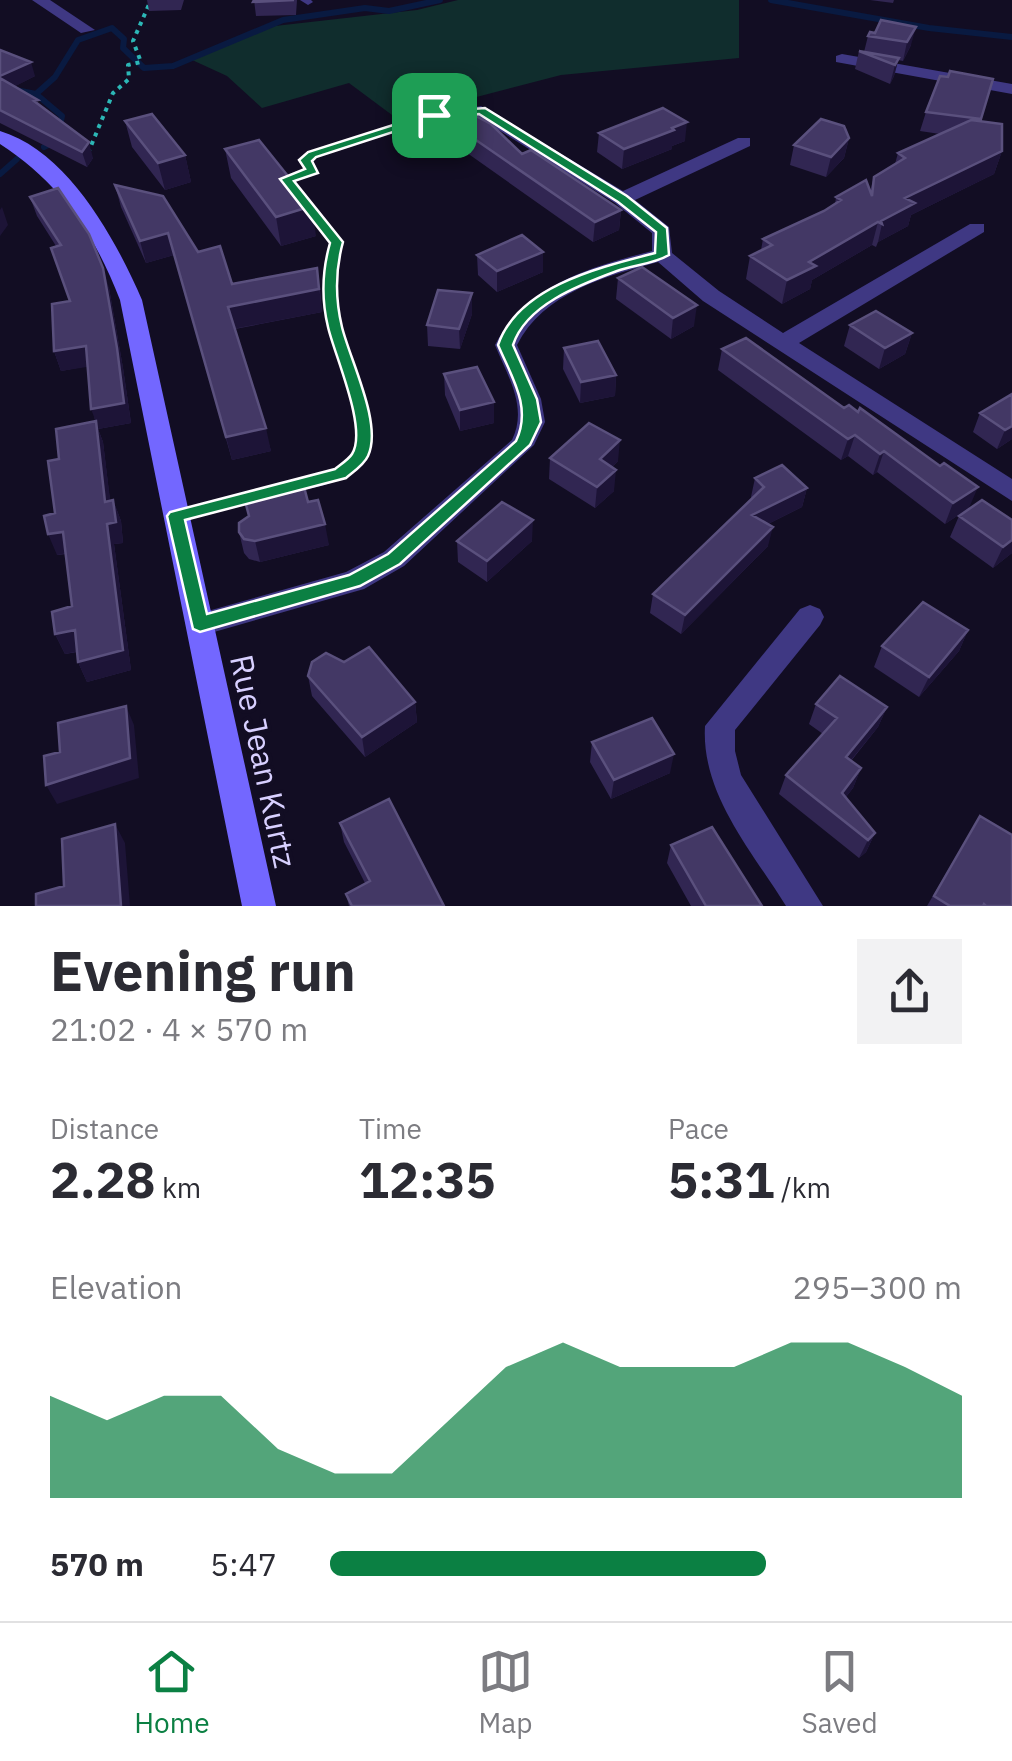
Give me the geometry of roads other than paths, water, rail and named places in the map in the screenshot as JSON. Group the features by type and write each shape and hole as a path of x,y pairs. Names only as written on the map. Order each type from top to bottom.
{"main road":[{"name":"Rue Jean Kurtz","path":"4,145 52,173 83,203 110,244 131,300 259,906"}],"street":[{"path":"40,0 87,30"},
{"path":"842,59 916,69 1012,90"},
{"path":"481,111 622,199 662,231 662,255"},
{"path":"622,199 744,142"},
{"path":"782,343 976,228"},
{"path":"662,255 711,296 1012,492"},
{"path":"200,624 354,581 394,559 522,445 533,422 529,399 506,345 512,326 528,309 550,297 612,268 662,255"},
{"path":"807,905 726,780 718,751 720,726 810,617"}],"lane":[{"path":"176,516 340,474 360,456 364,438 358,403 334,326 328,271 336,242 286,179"}],"waterway":[{"path":"36,94 55,77 78,40 112,28 124,39 123,48 144,68 173,66 283,20 365,8 389,11 440,0"},
{"path":"771,0 929,28 1012,37"},
{"path":"0,87 36,94"},
{"path":"36,94 62,116 57,140 44,147"},
{"path":"0,174 17,159"}]}
